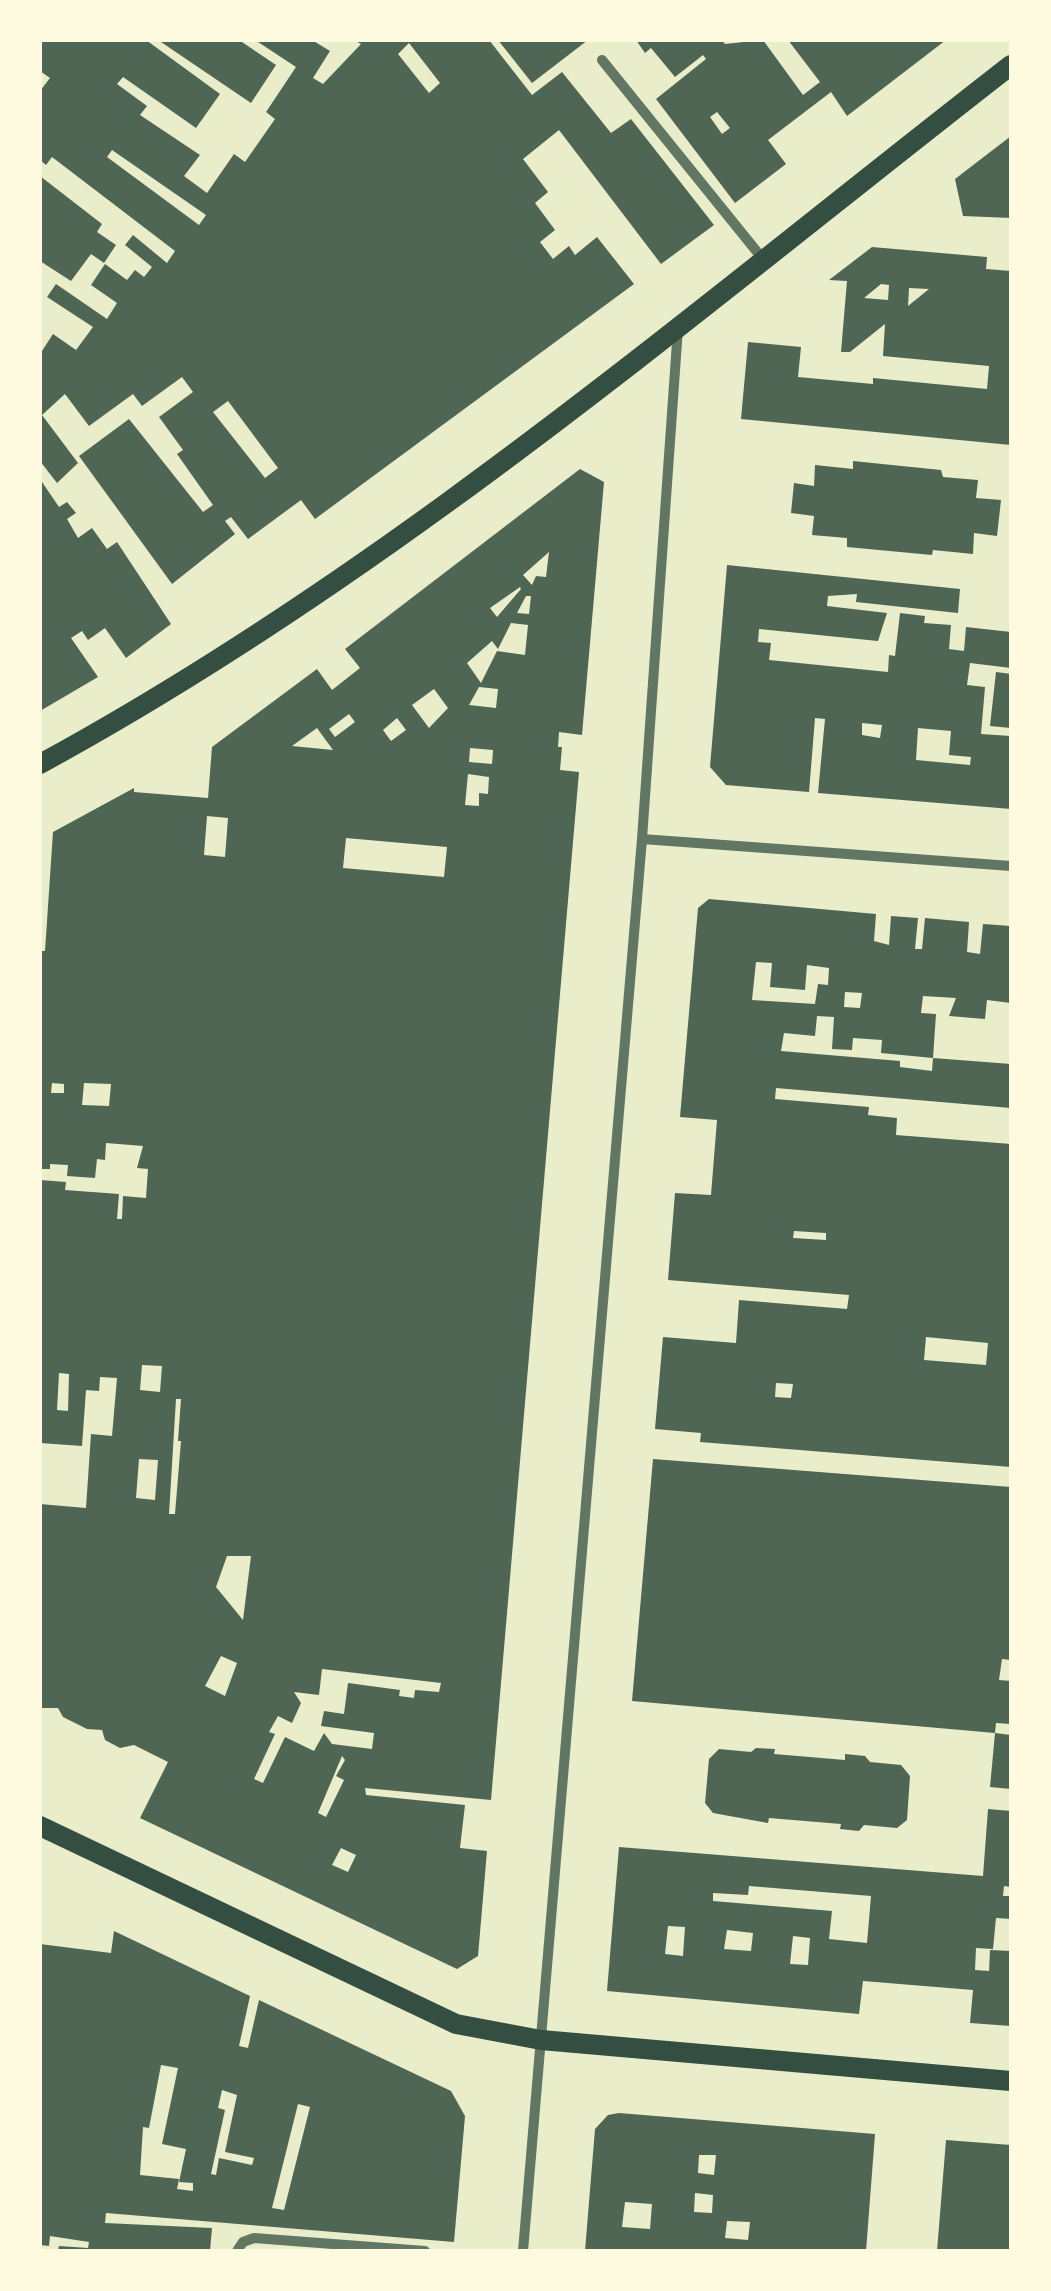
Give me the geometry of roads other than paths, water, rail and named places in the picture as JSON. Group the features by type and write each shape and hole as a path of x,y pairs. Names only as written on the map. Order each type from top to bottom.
{"main road":[{"path":"40,764 160,695 408,531 1011,66"},
{"path":"40,1826 436,2017 541,2040 1011,2081"}],"street":[{"path":"602,60 762,258"},
{"path":"523,2251 642,839 678,326"},
{"path":"642,839 1011,866"},
{"path":"237,2251 242,2242 254,2238 425,2251"}]}
